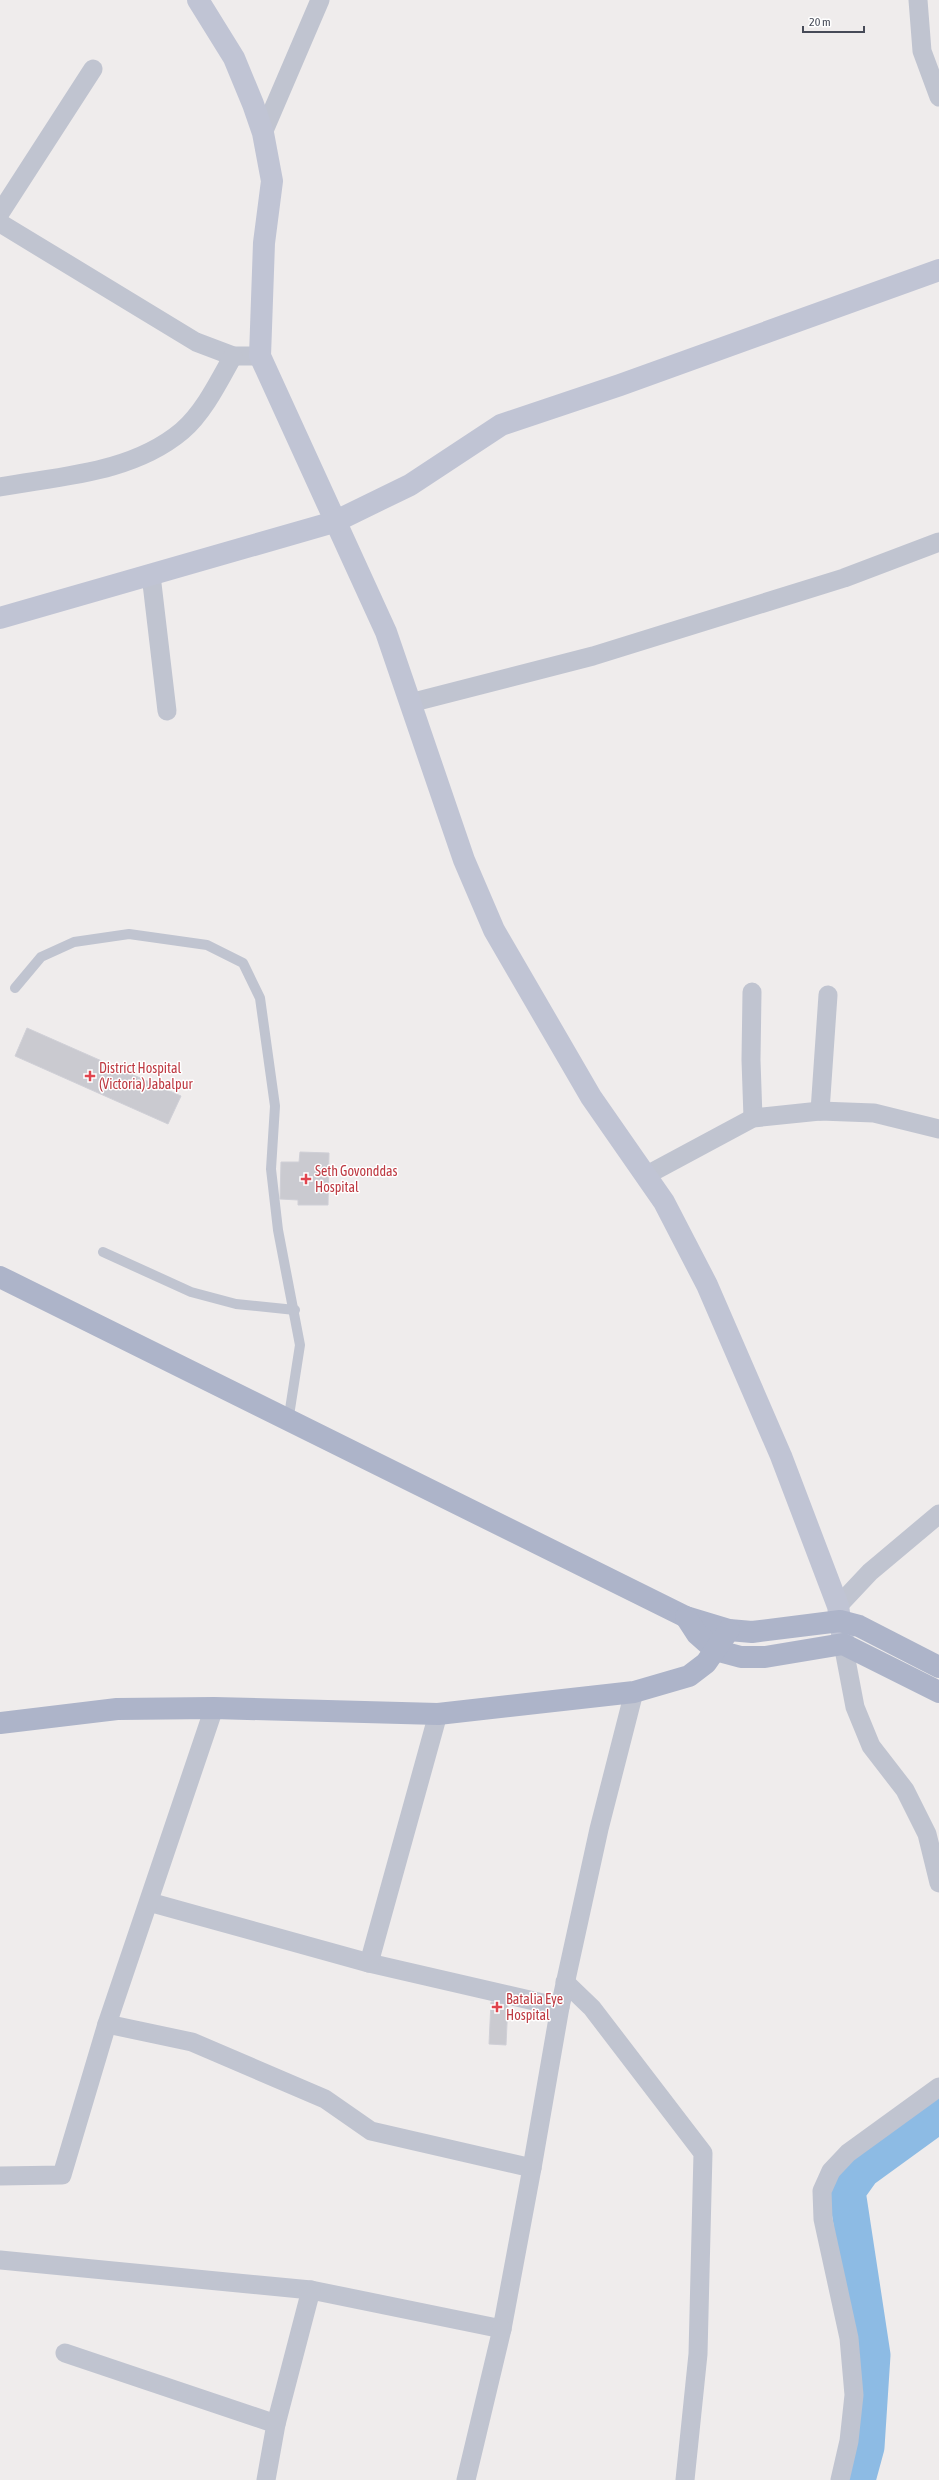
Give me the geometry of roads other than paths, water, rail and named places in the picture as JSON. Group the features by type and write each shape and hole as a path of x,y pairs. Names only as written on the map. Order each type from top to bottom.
{"main road":[{"path":"0,1277 288,1422 686,1617 729,1630 752,1632 839,1614 859,1626 939,1667"},
{"path":"686,1617 697,1634 715,1650 741,1657 765,1657 844,1644 939,1692"},
{"path":"0,1723 117,1709 214,1708 438,1714 634,1692 689,1676 706,1663 729,1630"}],"street":[{"path":"198,0 234,58 263,133 272,181 264,243 260,356 334,522 386,632 464,860 494,930 591,1097 664,1202 708,1285 781,1456 839,1614 855,1707 871,1746 905,1790 928,1834 939,1883"},
{"path":"263,133 320,0"},
{"path":"918,0 922,51 939,97"},
{"path":"0,213 93,69"},
{"path":"0,223 196,342 233,356 260,356"},
{"path":"0,618 334,522 410,485 501,425 620,385 939,270"},
{"path":"0,487 126,462 154,451 182,430 214,392 233,356"},
{"path":"410,703 601,654 844,578 939,542"},
{"path":"151,575 166,711"},
{"path":"752,992 751,1060 753,1118"},
{"path":"820,1111 828,995"},
{"path":"645,1176 753,1118 820,1111 874,1113 939,1129"},
{"path":"839,1614 870,1572 939,1514"},
{"path":"466,2480 502,2329 560,2007 599,1829 634,1692"},
{"path":"0,2176 62,2175 107,2024 214,1708"},
{"path":"369,1963 438,1714"},
{"path":"149,1902 369,1963 560,2007"},
{"path":"566,1982 592,2008 703,2153 698,2354 685,2480"},
{"path":"107,2024 192,2042 325,2099 371,2131 532,2168"},
{"path":"840,2480 849,2442 854,2395 849,2338 823,2219 822,2191 831,2171 848,2153 939,2086"},
{"path":"0,2260 311,2290 502,2329"},
{"path":"266,2480 276,2424 311,2290"},
{"path":"65,2353 276,2424"}],"lane":[{"path":"16,988 41,958 54,951 74,942 129,934 207,945 243,963 260,998 275,1106 271,1169 278,1230 295,1310 300,1345 288,1422"},
{"path":"103,1252 191,1292 236,1304 295,1310"}],"waterway":[{"path":"857,2480 866,2447 872,2355 847,2191 862,2170 939,2114"}],"place":[{"name":"District Hospital (Victoria) Jabalpur","path":"90,1076"},
{"name":"Seth Govonddas Hospital","path":"306,1179"},
{"name":"Batalia Eye Hospital","path":"497,2007"}]}
